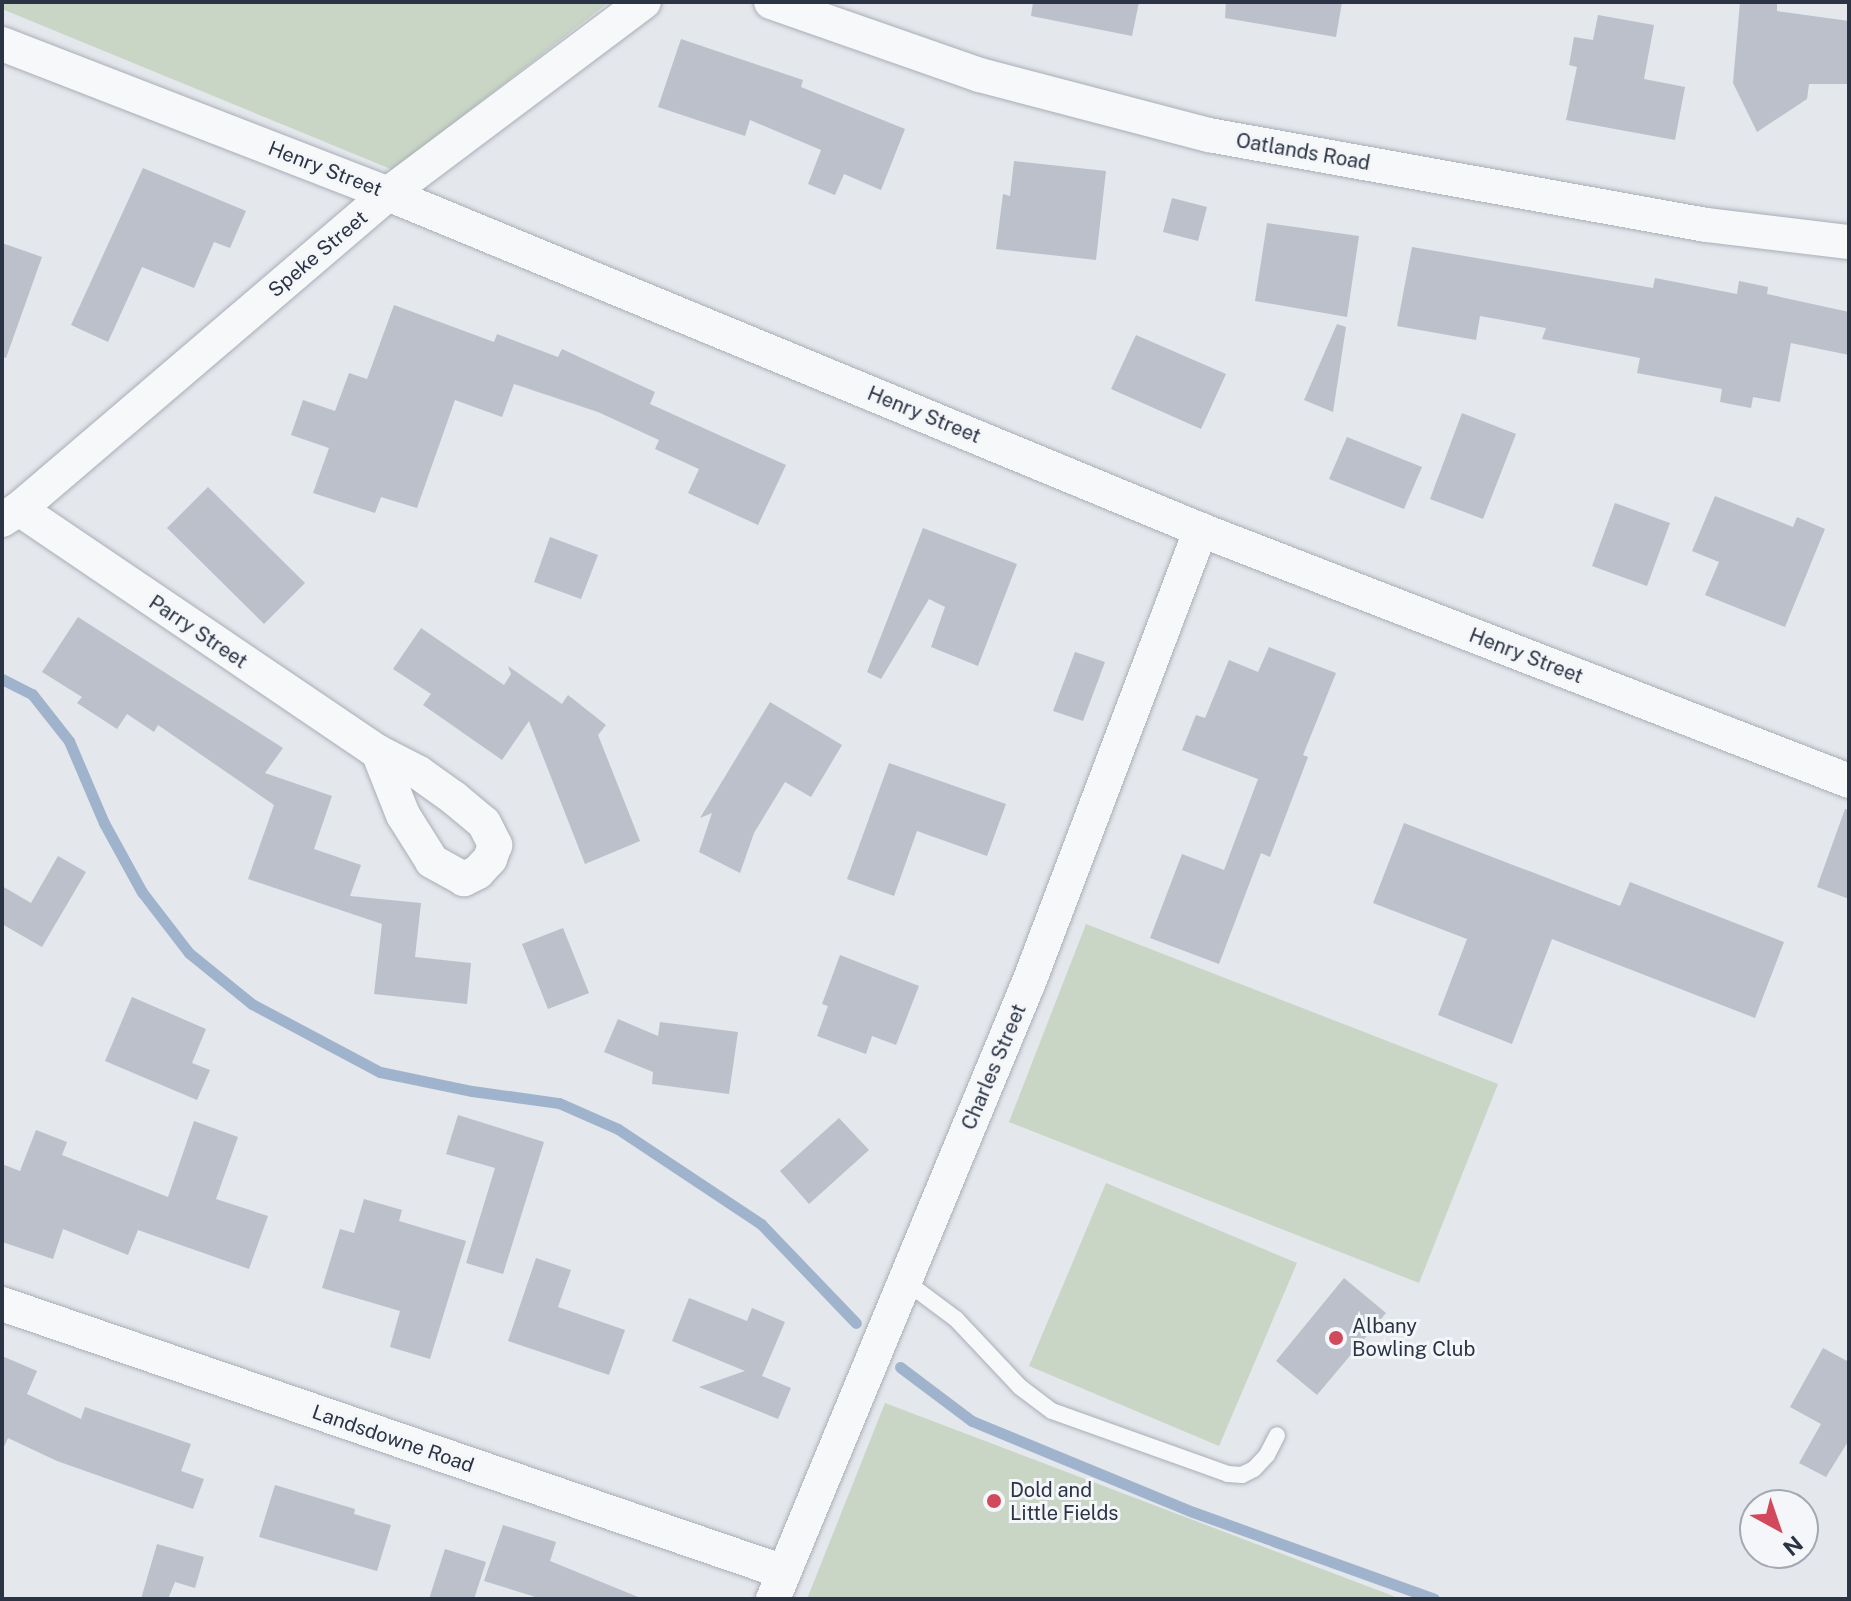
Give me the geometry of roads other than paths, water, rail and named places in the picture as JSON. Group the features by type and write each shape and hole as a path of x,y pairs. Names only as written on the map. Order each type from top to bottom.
{"street":[{"name":"Speke Street","path":"10,514 388,194 644,2"},
{"name":"Oatlands Road","path":"771,2 980,75 1209,135 1706,225 1849,242"},
{"name":"Henry Street","path":"2,44 388,194 1201,530 1849,781"},
{"name":"Parry Street","path":"10,514 378,752"},
{"name":"Charles Street","path":"778,1586 1029,982 1201,530"},
{"name":"Landsdowne Road","path":"2,1304 778,1586"}],"lane":[{"path":"905,1281 956,1319 1020,1387 1052,1411 1228,1474 1242,1475 1254,1469 1267,1455 1277,1435"}],"waterway":[{"path":"2,679 32,694 69,741 104,823 142,892 189,953 252,1004 380,1072 472,1091 559,1103 618,1129 761,1224 856,1323"},
{"path":"900,1367 972,1421 1193,1512 1434,1599"}],"place":[{"name":"Albany Bowling Club","path":"1336,1338"},
{"name":"Dold and Little Fields","path":"994,1501"}]}
